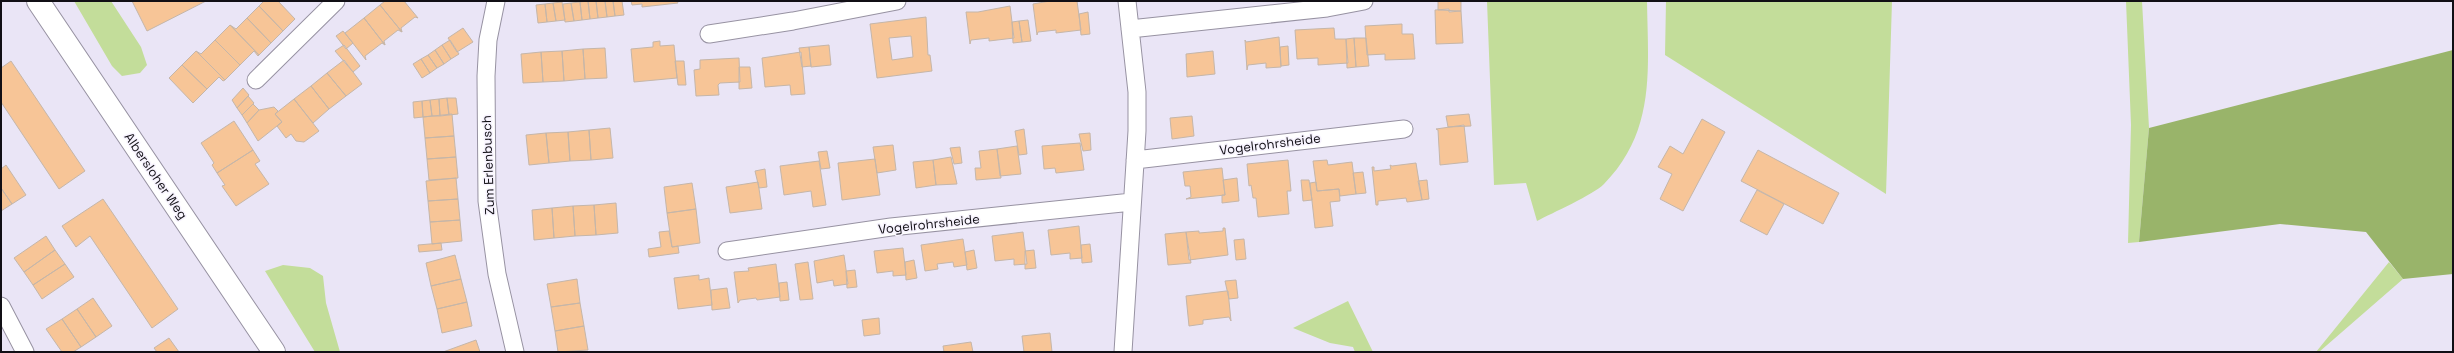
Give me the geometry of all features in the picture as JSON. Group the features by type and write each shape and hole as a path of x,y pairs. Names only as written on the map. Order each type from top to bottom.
{"main road":[{"name":"Albersloher Weg","path":"38,1 274,352"}],"street":[{"path":"256,80 336,1"},
{"name":"Zum Erlenbusch","path":"496,1 488,40 486,76 487,201 497,274 515,352"},
{"path":"709,34 793,21 897,1"},
{"path":"1123,352 1135,160 1137,92 1127,1"},
{"path":"1130,29 1327,8 1364,1"},
{"name":"Vogelrohrsheide","path":"1135,160 1404,129"},
{"name":"Vogelrohrsheide","path":"727,251 891,227 1132,202"},
{"path":"1,306 25,352"}],"green space":[{"path":"74,1 111,1 141,47 147,65 140,73 122,76 112,66"},
{"path":"1487,1 1647,1 1648,75 1641,121 1633,143 1621,164 1604,184 1582,198 1537,221 1526,183 1494,185"},
{"path":"1666,1 1892,1 1886,194 1665,55"},
{"path":"2126,1 2142,1 2149,128 2139,242 2128,243 2131,125"},
{"path":"2453,50 2453,274 2403,279 2366,232 2280,224 2139,242 2149,128"},
{"path":"2389,262 2403,279 2319,352 2316,352"},
{"path":"283,265 310,268 323,276 326,303 340,352 315,352 265,271"},
{"path":"1348,301 1373,352 1355,352 1353,347 1330,343 1293,328"}],"building":[{"path":"132,1 206,1 147,31"},
{"path":"264,1 278,1 295,19 283,31 259,6"},
{"path":"385,1 404,1 418,18 415,17 401,28 402,32 380,5"},
{"path":"588,1 590,19 582,20 580,2"},
{"path":"588,1 596,1 598,18 590,19"},
{"path":"596,1 605,1 607,17 598,18"},
{"path":"605,1 613,1 615,16 607,17"},
{"path":"613,1 622,1 624,15 615,16"},
{"path":"631,1 677,1 678,3 642,7 642,4 632,5"},
{"path":"1050,1 1077,1 1081,30 1056,33 1056,30 1038,32 1037,35 1033,4"},
{"path":"1438,1 1461,1 1461,11 1438,10"},
{"path":"562,2 565,20 556,21 553,3"},
{"path":"580,2 582,20 574,21 571,3"},
{"path":"553,3 556,21 547,22 545,4"},
{"path":"571,3 574,21 565,22 563,4"},
{"path":"545,4 547,22 538,23 536,5"},
{"path":"380,5 402,32 398,30 384,41 385,45 364,18"},
{"path":"259,6 283,31 271,43 247,18"},
{"path":"1010,6 1014,38 989,41 989,38 971,40 970,44 966,12 978,12"},
{"path":"1449,9 1449,12 1461,11 1463,43 1436,44 1435,10"},
{"path":"1088,12 1090,34 1081,35 1079,14"},
{"path":"926,17 928,55 930,55 932,71 877,78 870,24","holes":["911,36 913,57 892,60 889,38"]},
{"path":"247,18 271,43 259,55 230,25 236,29"},
{"path":"364,18 385,45 382,43 365,56 366,60 345,33"},
{"path":"1028,20 1031,41 1022,42 1019,21"},
{"path":"1019,21 1022,42 1013,43 1012,22"},
{"path":"1402,24 1402,34 1413,34 1415,59 1385,60 1385,54 1367,55 1365,26"},
{"path":"230,25 259,55 258,56 254,51 240,65 215,40"},
{"path":"463,28 473,42 457,52 448,38"},
{"path":"1334,28 1335,39 1346,39 1348,63 1318,65 1318,58 1297,59 1295,30"},
{"path":"343,31 353,43 346,49 336,36"},
{"path":"1279,37 1281,67 1266,68 1266,63 1248,65 1247,70 1245,40 1246,42"},
{"path":"1354,38 1366,38 1369,66 1356,67"},
{"path":"1354,38 1356,67 1347,68 1346,39"},
{"path":"215,40 240,65 225,80 196,51 201,54"},
{"path":"450,40 459,54 451,59 442,45"},
{"path":"660,41 660,46 674,45 677,78 634,82 631,49 653,47 653,42"},
{"path":"344,45 360,66 353,72 335,51"},
{"path":"442,45 451,59 444,64 435,50"},
{"path":"829,45 831,65 811,67 809,47"},
{"path":"1288,46 1289,65 1281,66 1280,47"},
{"path":"809,47 811,66 802,67 799,48"},
{"path":"605,48 607,78 585,79 583,49"},
{"path":"583,49 585,79 564,81 562,51"},
{"path":"435,50 444,64 437,68 428,55"},
{"path":"196,51 225,80 223,81 219,77 207,89 182,65"},
{"path":"562,51 564,81 543,82 541,52"},
{"path":"1213,51 1215,74 1187,77 1186,54"},
{"path":"541,52 543,82 523,83 521,54"},
{"path":"801,52 805,94 791,95 790,85 765,87 762,58"},
{"path":"428,55 437,68 430,73 421,59"},
{"path":"739,58 740,82 720,83 718,85 719,95 696,96 694,70 700,69 700,60"},
{"path":"421,59 430,73 422,78 413,64"},
{"path":"344,60 362,84 346,96 327,73"},
{"path":"11,61 85,171 59,189 1,102 1,68"},
{"path":"675,61 684,61 686,85 678,85"},
{"path":"182,65 207,89 193,103 169,78"},
{"path":"739,67 750,67 752,88 739,89"},
{"path":"327,73 346,96 329,109 311,86"},
{"path":"311,86 329,109 313,123 294,99"},
{"path":"243,88 249,95 237,108 232,100"},
{"path":"248,96 254,103 242,115 237,108"},
{"path":"447,98 449,115 440,116 439,99"},
{"path":"447,98 456,98 458,114 449,115"},
{"path":"294,99 319,131 304,142 296,141 291,134 286,138 277,126 282,122 275,114"},
{"path":"439,99 440,116 432,116 430,100"},
{"path":"430,100 432,116 423,117 422,101"},
{"path":"422,101 423,117 414,118 413,102"},
{"path":"253,104 259,110 247,123 242,115"},
{"path":"274,107 278,111 275,114 282,122 258,141 247,123 259,110"},
{"path":"452,114 454,136 425,138 423,117"},
{"path":"1469,114 1471,126 1448,127 1446,116"},
{"path":"1192,116 1194,136 1172,139 1170,118"},
{"path":"1702,119 1725,132 1683,211 1660,199 1672,174 1658,167 1670,146 1683,154"},
{"path":"234,121 253,150 217,173 212,165 214,163 201,143"},
{"path":"1464,125 1468,162 1440,165 1438,130 1436,129"},
{"path":"610,128 613,158 591,160 589,130"},
{"path":"1024,129 1027,154 1019,155 1015,131"},
{"path":"589,130 591,160 570,161 568,132"},
{"path":"568,132 570,161 549,163 546,133"},
{"path":"546,133 549,163 529,165 526,135"},
{"path":"1090,133 1091,150 1083,151 1079,134"},
{"path":"454,136 456,157 427,159 425,138"},
{"path":"1080,143 1084,170 1056,173 1055,168 1044,169 1042,146"},
{"path":"893,145 896,170 877,173 873,147"},
{"path":"1017,146 1021,174 1000,176 997,149"},
{"path":"960,147 962,163 954,164 950,148"},
{"path":"997,149 1001,178 976,180 975,168 981,168 979,151"},
{"path":"253,150 260,161 255,164 269,184 236,206 222,186 225,185 217,173"},
{"path":"1758,150 1839,193 1823,224 1741,181"},
{"path":"827,151 830,168 821,169 818,152"},
{"path":"456,157 458,178 429,180 427,159"},
{"path":"951,157 957,184 936,185 933,160"},
{"path":"875,159 880,195 842,200 838,163"},
{"path":"933,160 936,185 916,188 913,162"},
{"path":"1288,160 1291,191 1287,191 1289,214 1258,217 1256,198 1253,198 1251,185 1249,186 1247,164"},
{"path":"1327,160 1328,165 1352,162 1356,194 1340,196 1339,189 1317,191 1313,161"},
{"path":"819,161 826,205 813,207 811,191 784,195 780,166"},
{"path":"1416,163 1422,200 1407,202 1406,198 1378,201 1378,205 1376,205 1372,167 1374,167 1374,171 1391,169 1390,165"},
{"path":"6,165 26,195 12,204 1,188 1,169"},
{"path":"1222,168 1225,195 1186,199 1191,197 1190,186 1185,186 1183,172"},
{"path":"765,169 767,187 759,188 755,171"},
{"path":"1363,172 1366,193 1356,194 1353,173"},
{"path":"456,178 458,199 428,201 426,181"},
{"path":"1237,178 1239,201 1222,203 1222,195 1225,195 1223,180"},
{"path":"1301,180 1309,180 1312,200 1303,201"},
{"path":"1427,180 1429,199 1422,200 1418,181"},
{"path":"758,182 762,209 730,213 726,187"},
{"path":"1316,182 1317,191 1339,189 1340,201 1330,202 1333,226 1315,228 1310,183"},
{"path":"692,183 696,209 667,213 664,187"},
{"path":"1,188 12,204 1,211"},
{"path":"1757,190 1784,204 1767,235 1740,221"},
{"path":"103,199 178,309 152,328 90,236 76,247 62,226"},
{"path":"458,199 460,220 430,222 428,201"},
{"path":"616,203 618,233 596,235 594,205"},
{"path":"594,205 596,235 575,236 573,206"},
{"path":"573,206 575,236 554,238 552,208"},
{"path":"552,208 554,238 534,240 532,210"},
{"path":"696,209 700,243 672,247 667,213"},
{"path":"460,220 462,241 432,244 430,222"},
{"path":"1079,226 1082,258 1070,259 1070,253 1051,255 1048,230"},
{"path":"1223,228 1225,228 1228,255 1189,260 1186,232 1199,231 1199,233 1223,231"},
{"path":"669,231 672,247 678,246 679,253 649,257 648,249 661,247 659,232"},
{"path":"1023,232 1027,264 1014,265 1014,259 995,261 992,236"},
{"path":"1186,232 1191,263 1168,265 1165,234"},
{"path":"46,236 55,250 24,272 14,258"},
{"path":"963,239 967,265 954,267 953,262 937,264 938,269 925,271 921,245"},
{"path":"1244,239 1246,259 1236,260 1234,240"},
{"path":"441,243 442,250 419,252 418,245"},
{"path":"1090,244 1092,262 1082,263 1081,245"},
{"path":"903,248 906,275 893,276 893,271 877,273 874,251"},
{"path":"55,250 65,264 33,285 24,272"},
{"path":"974,250 977,268 967,270 965,252"},
{"path":"1034,250 1036,268 1025,269 1025,251"},
{"path":"455,255 461,279 431,286 426,263"},
{"path":"844,255 848,284 834,286 833,280 817,283 814,261"},
{"path":"914,260 917,278 906,280 905,262"},
{"path":"808,262 813,299 800,300 795,264"},
{"path":"65,264 74,277 42,299 33,285"},
{"path":"776,264 780,297 757,300 756,298 740,300 738,303 734,272 749,271 748,268"},
{"path":"855,270 857,287 847,288 846,271"},
{"path":"699,275 699,280 709,278 712,305 678,309 674,278"},
{"path":"461,279 467,302 437,309 431,286"},
{"path":"577,279 580,303 551,307 547,284"},
{"path":"1236,280 1238,298 1229,299 1225,281"},
{"path":"787,282 789,300 780,301 779,283"},
{"path":"727,288 730,308 712,310 711,290"},
{"path":"1228,291 1231,321 1229,317 1203,320 1203,324 1189,326 1186,296"},
{"path":"93,298 112,326 96,337 77,309"},
{"path":"467,302 472,326 442,333 437,309"},
{"path":"580,303 584,326 555,331 551,307"},
{"path":"77,309 96,337 81,347 62,319"},
{"path":"879,318 880,334 864,336 862,320"},
{"path":"62,319 81,347 73,352 62,352 46,329"},
{"path":"584,326 588,350 558,352 555,331"},
{"path":"1050,333 1052,352 1024,352 1022,336"},
{"path":"169,338 179,352 157,352 154,348"},
{"path":"476,340 480,352 443,352"},
{"path":"971,342 973,352 944,352 943,346"}]}
